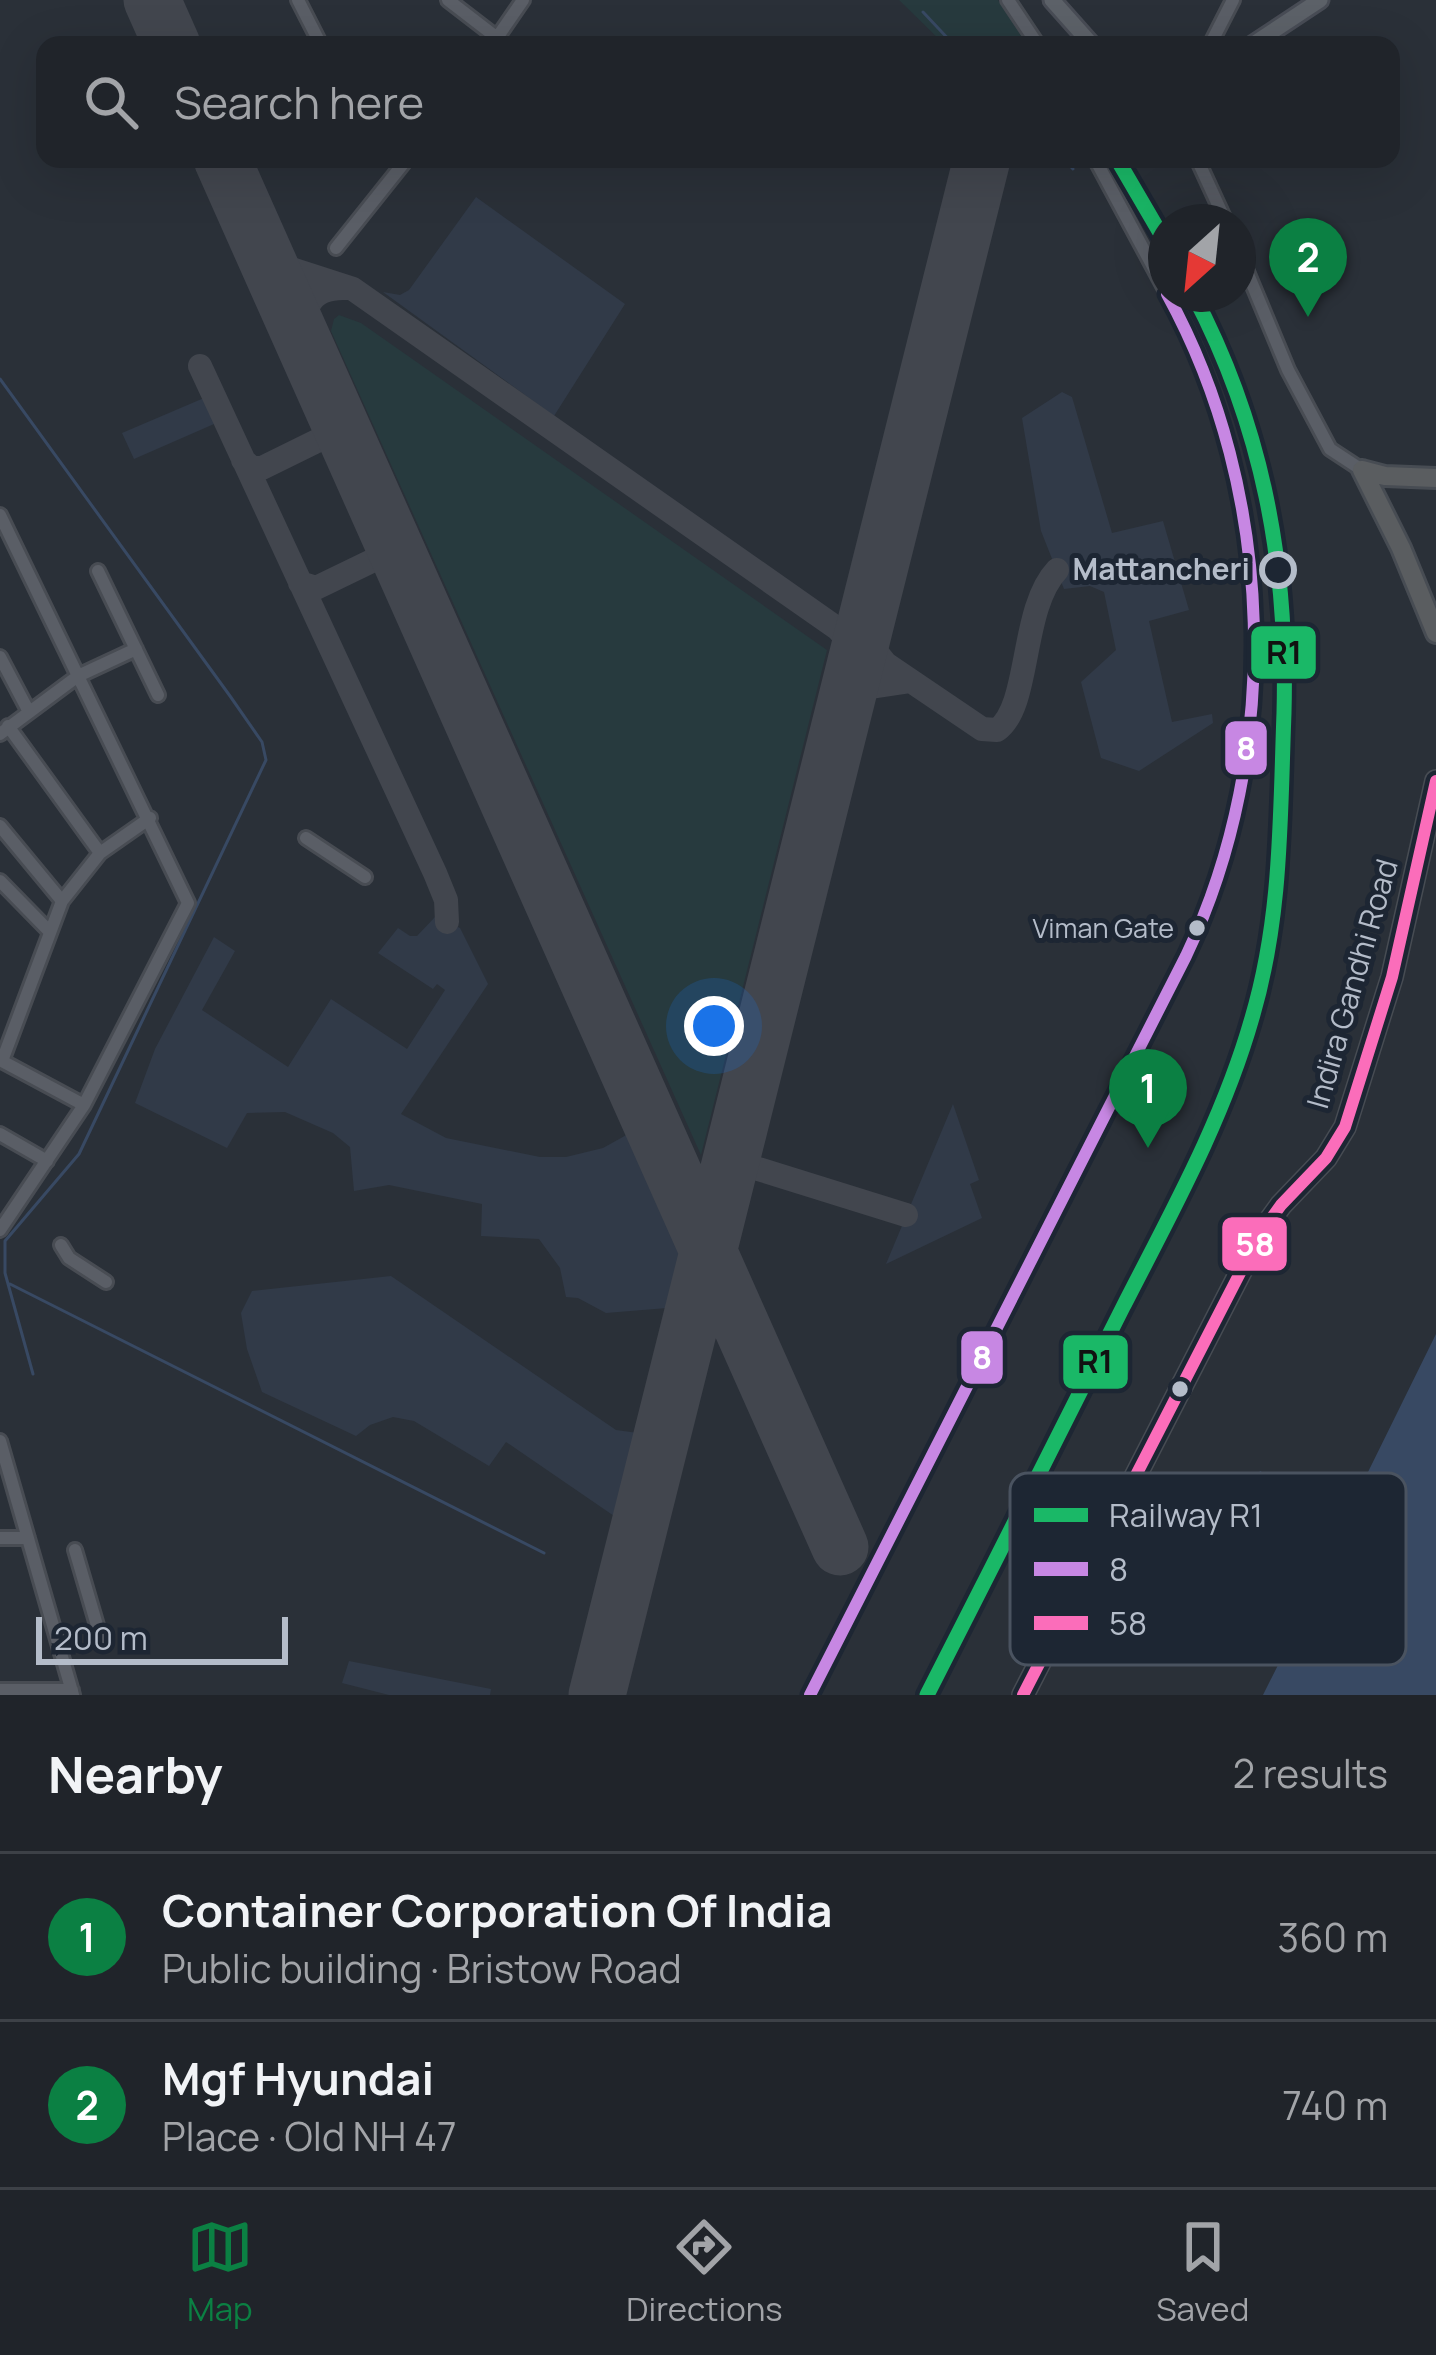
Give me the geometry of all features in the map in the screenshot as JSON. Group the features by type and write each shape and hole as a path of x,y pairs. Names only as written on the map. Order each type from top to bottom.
{"highway":[{"path":"1362,470 1372,475 1436,478"},
{"path":"1362,470 1436,633"},
{"name":"Indira Gandhi Road","path":"1137,1473 1260,1234 1326,1159 1345,1127 1392,976 1436,781"},
{"name":"Indira Gandhi Road","path":"1023,1695 1038,1665"}],"main road":[{"path":"1052,0 1083,36"},
{"path":"1266,36 1320,0"}],"street":[{"path":"298,0 316,36"},
{"path":"448,0 488,36"},
{"path":"498,36 524,0"},
{"path":"1008,0 1032,36"},
{"path":"1215,36 1233,0"},
{"path":"386,168 391,177"},
{"path":"336,248 398,168"},
{"path":"1100,168 1148,258"},
{"path":"1201,168 1218,204"},
{"path":"1256,293 1288,370 1330,449 1362,470"},
{"path":"810,1695 1186,956 1228,849 1254,683 1244,514 1223,419 1175,312"},
{"path":"0,515 188,903 84,1105 0,1230"},
{"path":"98,571 158,695"},
{"path":"100,853 4,730 78,676 136,649"},
{"path":"1,659 28,712"},
{"path":"84,1105 1,1061 62,901 100,853 150,818"},
{"path":"0,826 62,901"},
{"path":"306,838 365,878"},
{"path":"0,881 48,930"},
{"path":"0,1134 47,1161"},
{"path":"0,1202 14,1209"},
{"path":"61,1245 69,1258 106,1282"},
{"path":"0,1441 72,1693 0,1690"},
{"path":"0,1538 28,1538"},
{"path":"75,1550 101,1639"}],"shaded area":[{"path":"476,197 625,304 554,416 383,292 400,295 409,290"},
{"path":"1062,392 1072,397 1112,533 1163,521 1189,610 1149,621 1172,722 1212,714 1213,723 1139,771 1101,758 1081,682 1116,650 1104,592 1090,586 1064,589 1041,531 1022,418"},
{"path":"204,398 214,424 134,459 122,433"},
{"path":"435,917 460,928 488,984 401,1114 446,1138 540,1157 566,1157 603,1148 630,1133 684,1251 667,1308 606,1313 566,1297 560,1268 539,1239 481,1236 482,1204 389,1185 354,1191 350,1147 333,1133 285,1112 247,1113 227,1148 135,1103 155,1049 214,937 235,951 202,1010 288,1067 331,999 407,1049 445,990 437,984 433,989 378,953 398,928 417,936"},
{"path":"953,1104 979,1180 970,1184 982,1218 886,1264"},
{"path":"391,1276 616,1430 638,1433 617,1518 506,1442 489,1466 414,1421 393,1417 356,1436 262,1392 241,1313 252,1291"},
{"path":"349,1661 491,1689 490,1695 389,1695 342,1683"}],"green space":[{"path":"899,0 998,0 1021,36 936,36"},
{"path":"339,315 361,323 827,650 701,1155 331,331"}],"water":[{"path":"1436,1334 1436,1695 1263,1695 1278,1665 1406,1665 1406,1473 1368,1473"}],"waterway":[{"path":"923,12 946,36"},
{"path":"0,379 230,696 262,742 266,760 79,1154 5,1241 5,1273 33,1374"},
{"path":"10,1284 544,1553"}],"taxiway":[{"path":"254,231 279,265 353,289 838,629 857,634 868,621"},
{"path":"306,348 309,305 321,292 345,288"},
{"path":"200,366 435,873 446,900 447,922"},
{"path":"243,460 252,468 262,468 325,437 338,418"},
{"path":"300,583 316,588 380,557 391,538"},
{"path":"868,621 873,648 886,664 982,729 997,730 1016,700 1037,608 1057,570"},
{"path":"838,629 854,647 857,665"},
{"path":"851,690 911,681"},
{"path":"737,1139 743,1159 755,1168 906,1215"},
{"path":"725,1186 741,1171 755,1168"}],"runway":[{"path":"152,0 168,36"},
{"path":"226,168 840,1547"},
{"path":"597,1695 980,168"}],"rail line":[{"name":"R1","path":"1122,168 1148,212"},
{"name":"R1","path":"1039,1473 1211,1129 1252,1018 1269,942 1278,867 1284,713 1281,603 1254,446 1202,312"},
{"name":"R1","path":"927,1695 1010,1531"}],"transit line":[{"name":"8","path":"810,1695 1186,956 1218,877 1239,794 1251,709 1254,623 1246,537 1230,452 1203,371 1175,312"},
{"name":"58","path":"1137,1473 1260,1234 1326,1158 1345,1127 1392,977 1436,781"},
{"name":"58","path":"1023,1695 1038,1665"}],"place":[{"name":"Mgf Hyundai","path":"1308,317"},
{"name":"Mattancheri","path":"1278,570"},
{"name":"Viman Gate","path":"1197,928"},
{"name":"Container Corporation Of India","path":"1148,1148"}]}
